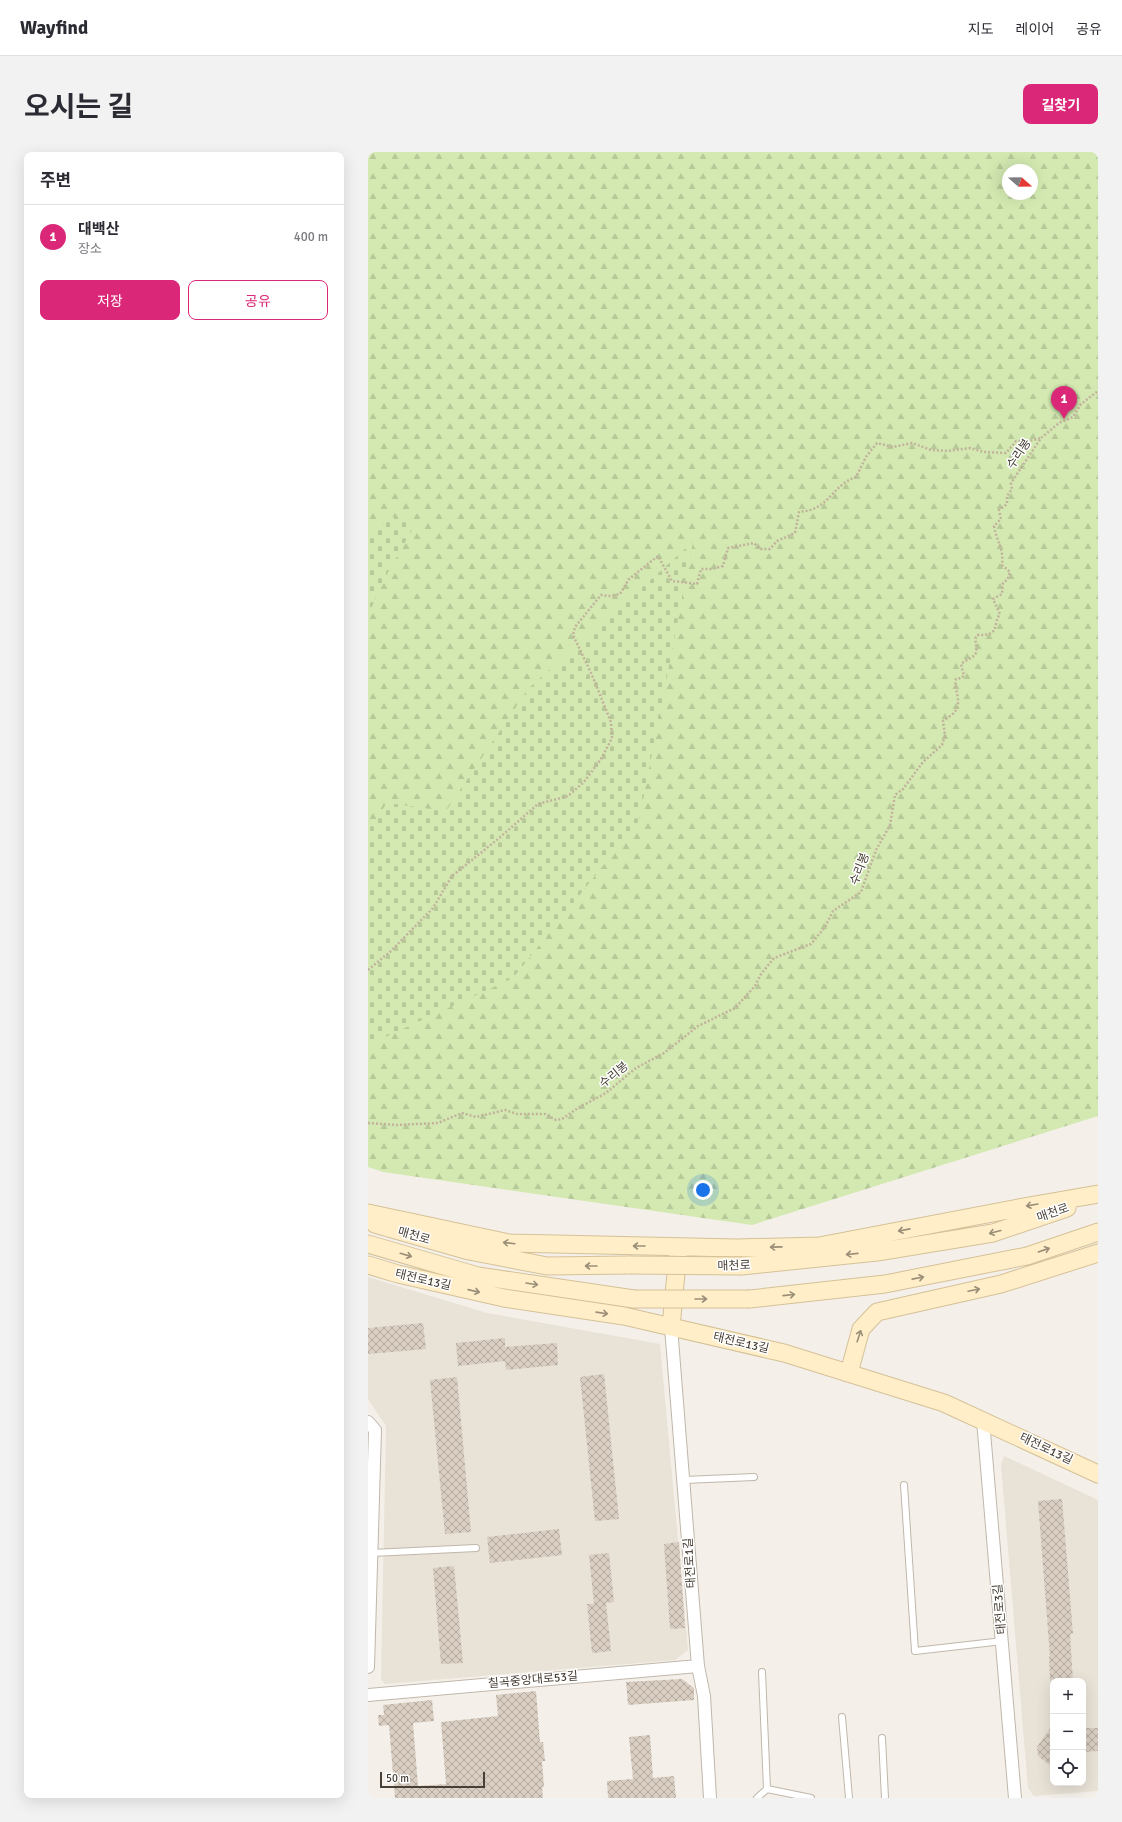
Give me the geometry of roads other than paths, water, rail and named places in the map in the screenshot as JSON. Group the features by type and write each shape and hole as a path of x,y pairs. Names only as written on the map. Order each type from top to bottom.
{"main road":[{"path":"368,1213 509,1243 737,1248 819,1246 1098,1194"},
{"name":"매천로","path":"368,1222 469,1251 547,1266 742,1266 876,1252 993,1233 1098,1197"},
{"name":"매천로","path":"368,1244 478,1276 634,1299 750,1299 893,1283 1026,1256 1098,1232"},
{"path":"671,1327 678,1246"},
{"path":"846,1372 850,1369 861,1329 878,1312 1001,1284 1098,1253"},
{"name":"태전로13길","path":"368,1265 398,1274 504,1298 624,1316 784,1353 944,1403 1098,1474"}],"street":[{"name":"태전로1길","path":"671,1327 698,1666 704,1696 710,1798"},
{"name":"태전로3길","path":"983,1420 1003,1641 1015,1798"},
{"path":"368,1422 374,1430 371,1495 372,1553 368,1666"},
{"name":"칠곡중앙대로53길","path":"368,1695 698,1666"}],"lane":[{"path":"684,1480 754,1477"},
{"path":"904,1484 915,1651 1003,1641"},
{"path":"372,1553 476,1548"},
{"path":"762,1672 767,1789"},
{"path":"842,1717 849,1798"},
{"path":"882,1738 885,1798"},
{"path":"757,1798 767,1789"},
{"path":"767,1789 811,1798"}],"place":[{"name":"대백산","path":"1064,419"}]}
